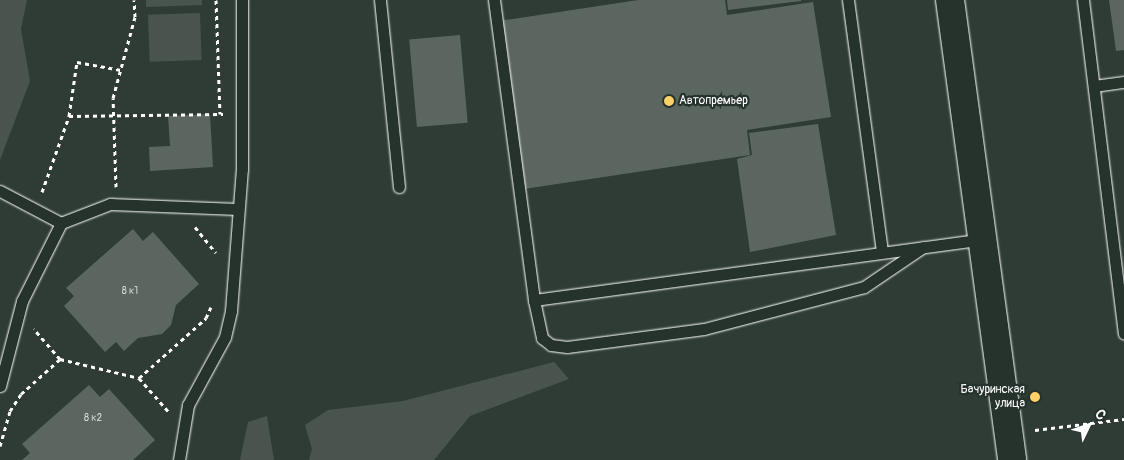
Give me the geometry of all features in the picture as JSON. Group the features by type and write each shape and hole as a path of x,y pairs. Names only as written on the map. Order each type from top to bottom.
{"street":[{"path":"950,0 985,239 1012,460"}],"lane":[{"path":"179,460 188,405 225,337 238,209 242,114 242,0"},
{"path":"380,0 399,187"},
{"path":"494,0 534,300 542,338 551,345 567,347 695,330 864,287 925,246"},
{"path":"848,0 882,252"},
{"path":"1083,0 1124,333"},
{"path":"1094,86 1124,82"},
{"path":"0,191 61,223"},
{"path":"0,386 22,301 61,223 110,204 238,209"},
{"path":"534,300 985,239"}],"path":[{"path":"110,204 118,184 113,98 135,17 134,0"},
{"path":"216,0 220,114"},
{"path":"42,193 69,116 77,62 121,70"},
{"path":"69,116 242,114"},
{"path":"109,187 118,184"},
{"path":"34,190 50,196"},
{"path":"189,222 208,240 217,259"},
{"path":"139,378 206,318 213,303"},
{"path":"33,324 36,334 60,359 139,378 170,414 169,422"},
{"path":"0,446 10,411 21,394 60,359"},
{"path":"1032,431 1124,419"}],"shaded area":[{"path":"0,0 27,0 21,29 30,81 0,160"},
{"path":"146,0 202,0 202,5 146,7"},
{"path":"200,13 202,60 150,62 148,15"},
{"path":"554,362 569,379 470,416 434,460 309,460 312,449 305,425 328,410 403,401"},
{"path":"267,416 274,460 240,460 248,422"}],"building":[{"name":"Автопремьер","path":"638,0 725,0 727,15 813,2 831,117 747,130 750,155 524,189 499,21"},
{"path":"727,0 801,0 801,1 728,10"},
{"path":"1109,0 1124,0 1124,50 1116,51"},
{"path":"460,35 468,123 417,127 409,39"},
{"path":"210,114 213,167 150,171 149,147 170,146 168,116"},
{"path":"818,124 836,235 750,252 737,159 752,155 749,133"},
{"path":"133,229 143,241 153,232 199,284 176,305 171,325 162,334 138,338 124,351 116,342 105,352 64,306 74,296 66,288"},
{"path":"89,385 100,397 109,389 155,440 133,460 22,460 30,453 22,444"}],"place":[{"name":"Автопремьер","path":"669,101"},
{"name":"Бачуринская улица","path":"1035,397"}]}
